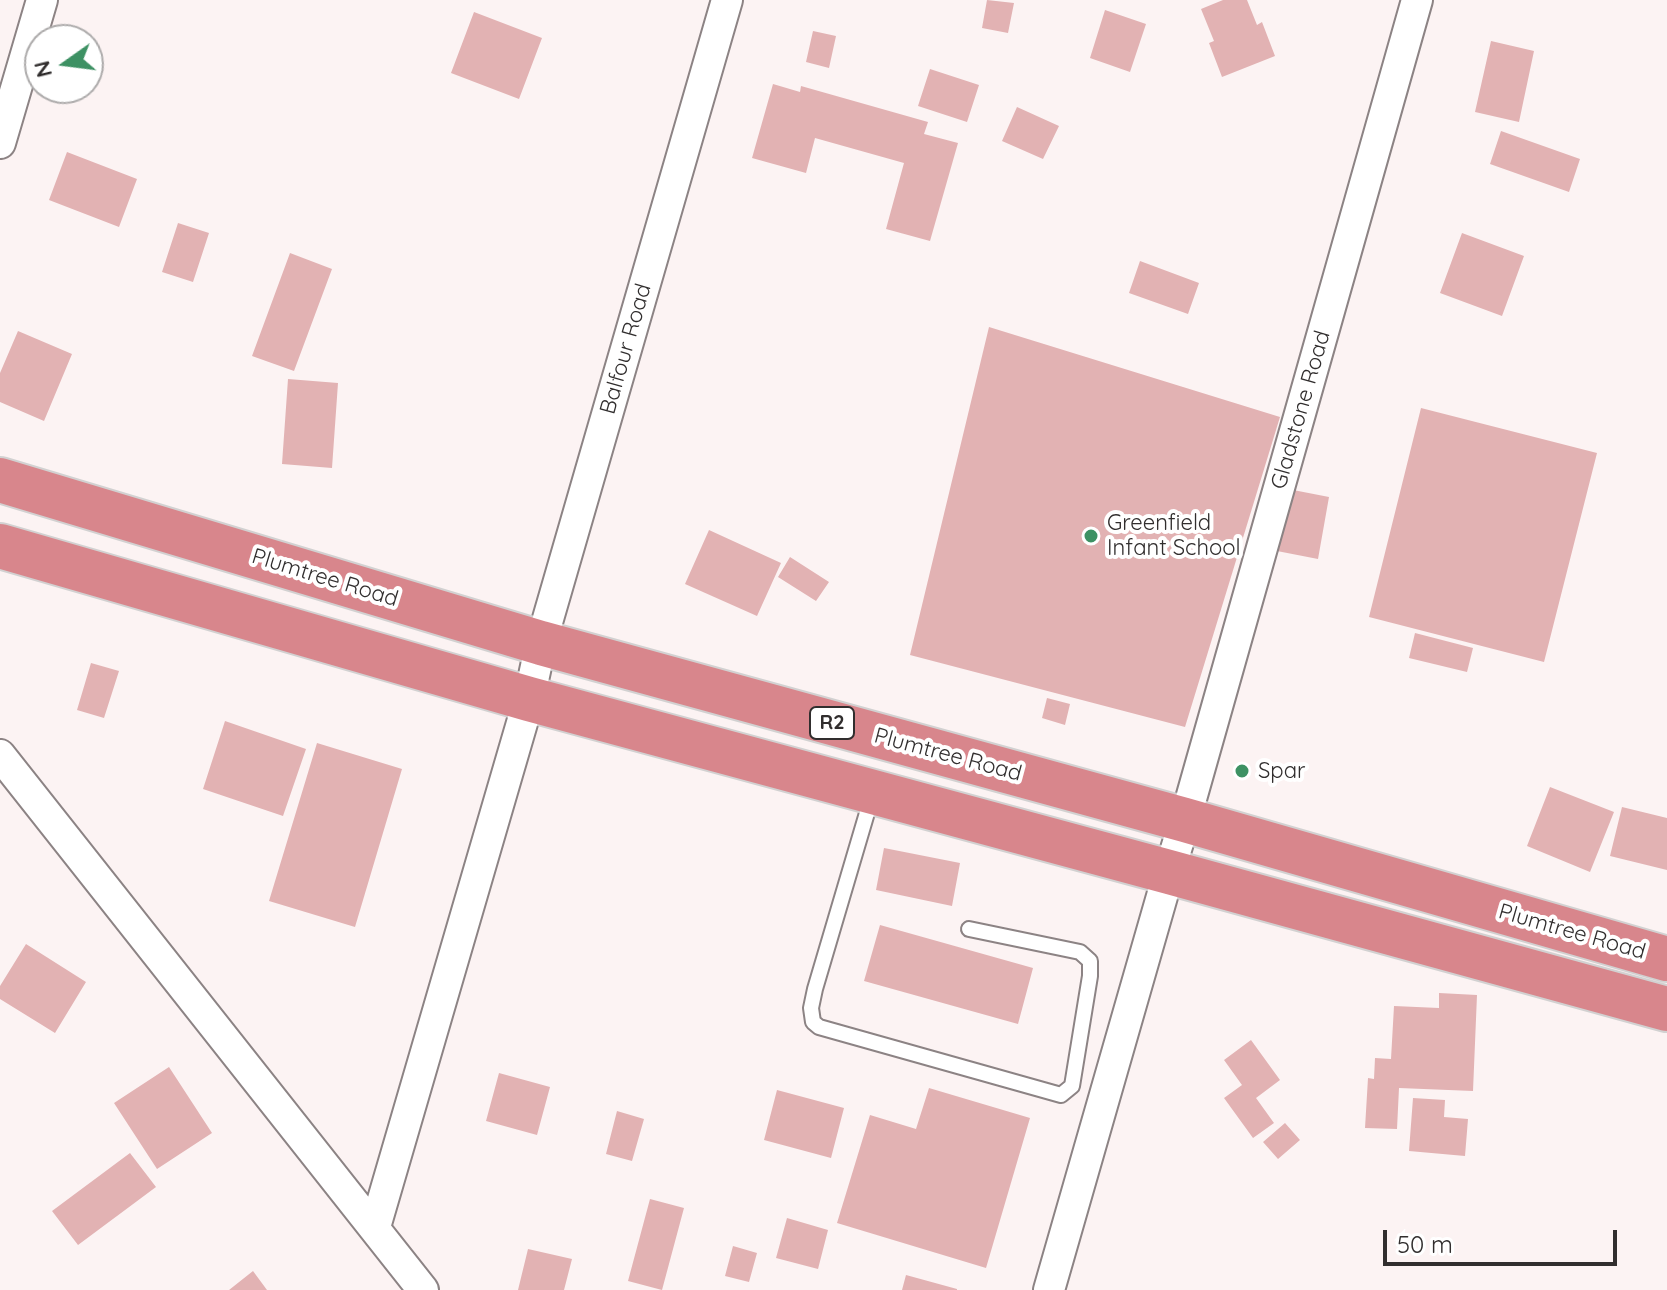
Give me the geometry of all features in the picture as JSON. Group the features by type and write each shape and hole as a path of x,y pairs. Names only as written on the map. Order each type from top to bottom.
{"highway":[{"name":"Plumtree Road","path":"0,480 541,643 1185,820 1667,959"},
{"path":"0,546 529,699 1667,1009"}],"street":[{"path":"0,143 42,0"},
{"name":"Balfour Road","path":"375,1227 529,699 541,643 727,0"},
{"name":"Gladstone Road","path":"1049,1290 1417,0"},
{"path":"0,755 423,1290"}],"lane":[{"path":"873,792 815,989 811,1008 813,1022 819,1027 1061,1095 1072,1086 1090,961 1080,952 969,929"}],"building":[{"path":"987,0 1014,3 1008,33 982,28"},
{"path":"1223,0 1247,0 1257,25 1262,22 1275,56 1222,77 1209,43 1214,41 1201,9"},
{"path":"1105,10 1146,24 1130,72 1090,58"},
{"path":"474,12 542,38 519,99 451,73"},
{"path":"813,31 836,36 829,68 806,62"},
{"path":"1491,41 1534,51 1519,122 1475,112"},
{"path":"930,69 979,85 967,122 918,106"},
{"path":"773,84 800,92 801,86 928,122 924,134 958,143 930,241 886,229 904,163 815,138 806,173 752,158"},
{"path":"1017,107 1059,126 1043,159 1002,141"},
{"path":"1501,131 1580,159 1569,192 1490,164"},
{"path":"67,152 137,179 119,227 49,200"},
{"path":"178,223 209,233 193,282 162,272"},
{"path":"1462,233 1524,256 1502,316 1440,293"},
{"path":"290,253 332,269 294,371 252,356"},
{"path":"1140,261 1199,283 1188,314 1129,293"},
{"name":"Greenfield Infant School","path":"989,327 1280,417 1185,727 910,655"},
{"path":"18,331 72,354 44,421 0,402 0,373"},
{"path":"288,379 338,383 332,468 282,464"},
{"path":"1421,408 1597,453 1544,662 1369,617"},
{"path":"1288,489 1329,497 1318,559 1277,551"},
{"path":"709,530 781,563 757,616 685,584"},
{"path":"790,557 829,582 816,601 778,577"},
{"path":"1415,633 1473,648 1467,672 1409,658"},
{"path":"91,663 119,671 104,718 77,710"},
{"path":"1047,698 1070,704 1065,725 1042,718"},
{"path":"225,721 306,749 283,816 203,789"},
{"path":"317,743 402,769 355,927 269,901"},
{"path":"1550,787 1614,812 1590,872 1527,846"},
{"path":"1622,807 1667,818 1667,870 1610,856"},
{"path":"884,848 960,863 952,906 876,890"},
{"path":"880,925 1033,968 1018,1024 864,981"},
{"path":"26,944 86,982 55,1033 0,999 0,986"},
{"path":"1439,993 1477,995 1473,1091 1399,1088 1397,1129 1365,1128 1368,1078 1374,1079 1375,1058 1391,1059 1394,1006 1439,1008"},
{"path":"1251,1040 1280,1080 1256,1098 1274,1123 1253,1138 1224,1098 1242,1085 1224,1060"},
{"path":"169,1067 212,1133 157,1169 114,1103"},
{"path":"499,1073 550,1087 537,1135 486,1121"},
{"path":"929,1088 1030,1118 986,1268 837,1223 870,1115 916,1129"},
{"path":"777,1090 844,1108 831,1158 764,1140"},
{"path":"1413,1098 1445,1100 1444,1117 1468,1119 1465,1156 1409,1151"},
{"path":"617,1111 644,1119 632,1161 606,1154"},
{"path":"1285,1123 1300,1140 1278,1159 1263,1142"},
{"path":"130,1153 156,1187 78,1245 52,1211"},
{"path":"650,1199 684,1208 662,1290 628,1281"},
{"path":"787,1218 828,1230 818,1269 776,1258"},
{"path":"733,1246 757,1253 749,1282 725,1276"},
{"path":"528,1249 572,1259 564,1290 518,1290"},
{"path":"253,1271 267,1290 229,1290"},
{"path":"906,1275 957,1289 957,1290 902,1290"}],"place":[{"name":"Greenfield Infant School","path":"1091,536"},
{"name":"Spar","path":"1242,771"}]}
